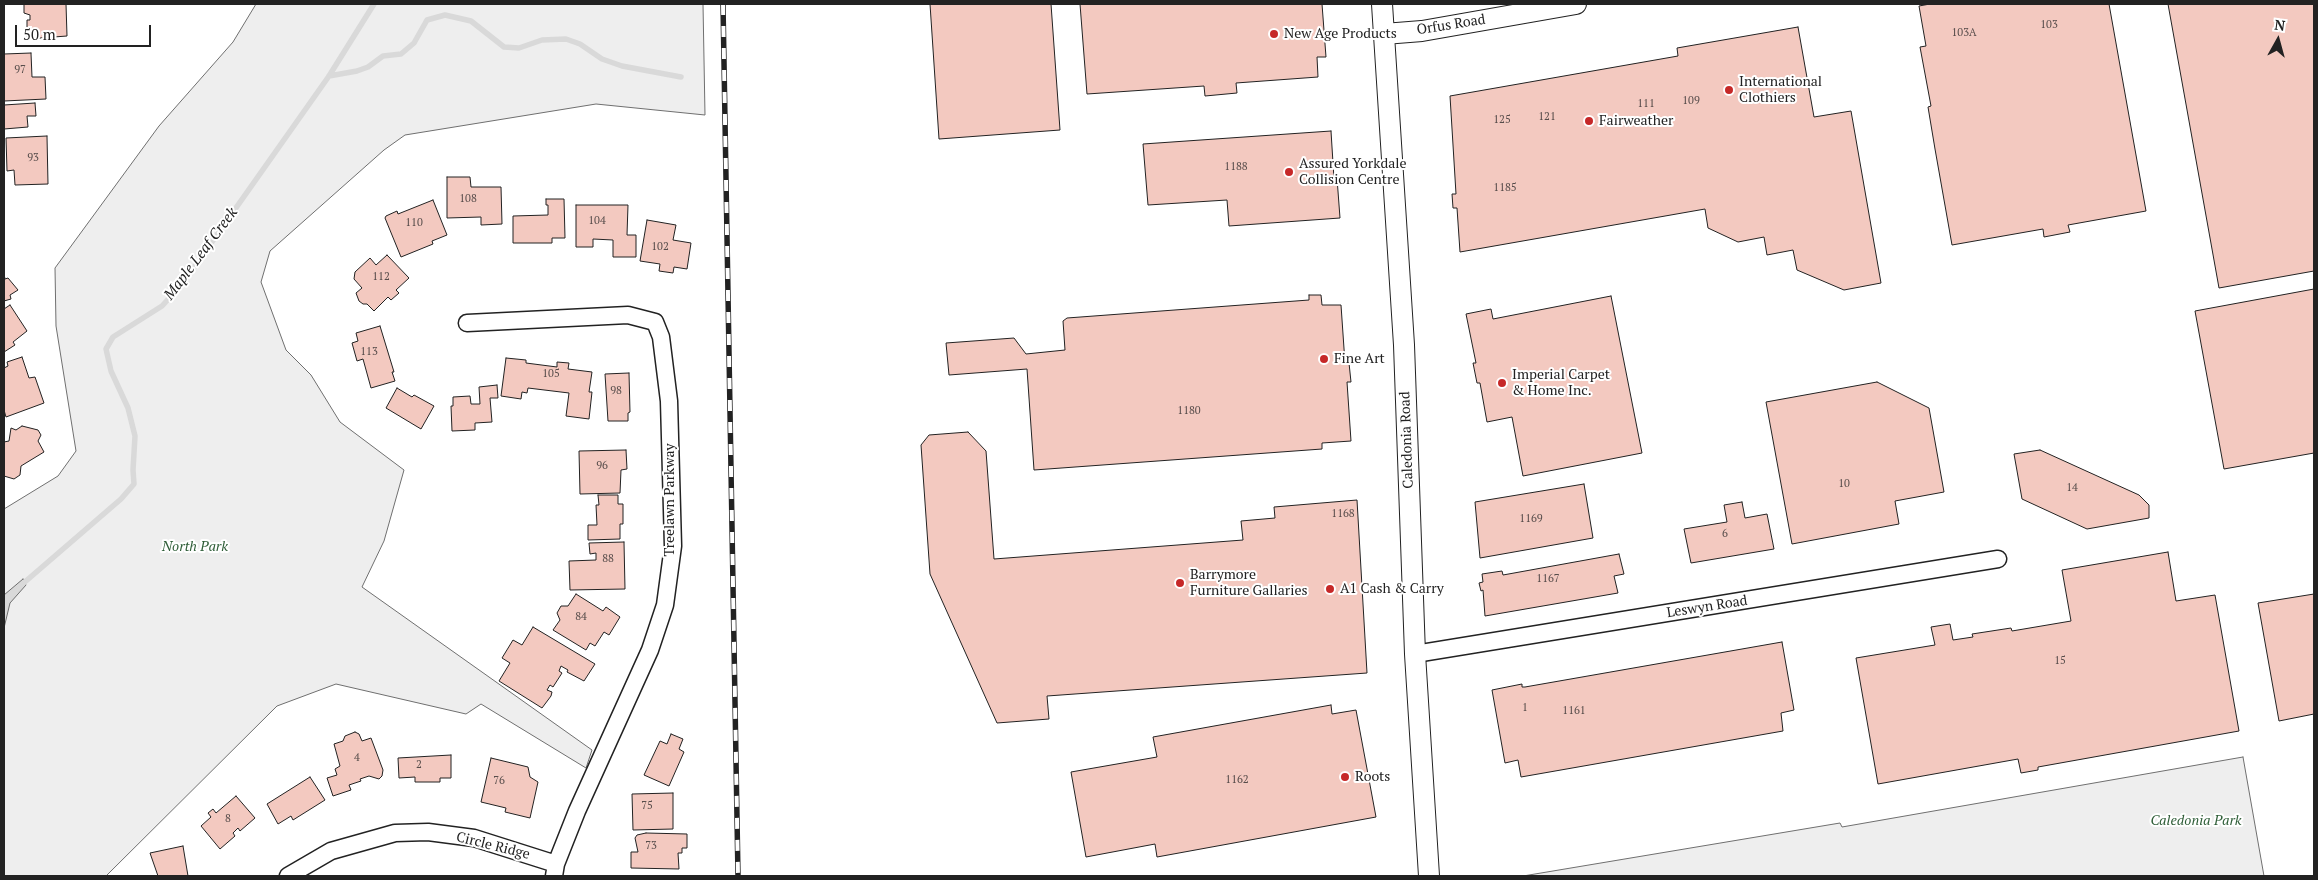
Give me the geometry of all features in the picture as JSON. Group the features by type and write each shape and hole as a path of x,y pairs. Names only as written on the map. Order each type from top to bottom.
{"street":[{"name":"Caledonia Road","path":"1382,4 1404,346 1415,654 1430,876"},
{"name":"Orfus Road","path":"1384,34 1422,31 1576,4"},
{"name":"Treelawn Parkway","path":"467,323 628,316 655,322 661,337 669,401 673,546 665,605 650,650 578,811 555,870"},
{"name":"Leswyn Road","path":"1415,654 1998,559"},
{"name":"Circle Ridge","path":"288,876 331,851 395,833 428,832 474,838 555,870"}],"green space":[{"name":"North Park","path":"256,4 703,4 705,115 596,104 405,135 384,150 270,251 261,282 286,350 311,375 340,422 404,470 384,541 362,587 592,750 586,768 481,704 466,714 336,684 277,706 106,876 4,876 4,509 58,476 76,451 56,326 55,268 159,126 233,42"},
{"name":"Caledonia Park","path":"2243,757 2264,876 1523,876 1840,823 1842,827"}],"shaded area":[{"path":"23,579 26,585 10,603 4,628 4,595"}],"building":[{"path":"24,4 66,4 67,36 27,39 27,20 30,20 30,15 24,13"},
{"path":"930,4 1051,4 1060,130 939,139"},
{"path":"1080,4 1322,4 1326,57 1317,57 1318,77 1236,83 1237,93 1205,96 1204,86 1087,94"},
{"path":"1930,4 2109,4 2146,211 2068,225 2070,232 2044,237 2043,229 1952,245 1928,107 1931,106 1920,47 1926,46 1919,6"},
{"path":"2168,4 2314,4 2314,271 2219,288"},
{"path":"1798,27 1814,117 1851,111 1881,283 1844,290 1797,270 1793,250 1767,255 1764,237 1738,242 1708,228 1705,209 1460,252 1457,208 1453,208 1452,194 1456,194 1450,96 1678,56 1677,48"},
{"path":"31,53 32,77 45,77 46,99 4,101 4,54"},
{"path":"35,103 36,116 27,116 28,127 4,129 4,105"},
{"path":"1331,131 1334,179 1337,178 1340,218 1229,226 1227,200 1148,205 1143,144"},
{"path":"47,136 48,184 15,185 14,170 7,171 6,138"},
{"path":"447,177 470,177 471,187 501,187 502,224 481,225 481,217 447,218"},
{"path":"546,199 564,199 565,238 552,238 552,243 513,243 513,216 548,215"},
{"path":"433,200 447,235 432,241 433,244 401,257 385,218 386,216 397,211 398,214"},
{"path":"576,205 628,205 627,235 636,235 636,257 613,257 613,240 593,239 593,247 576,247"},
{"path":"647,220 676,225 673,240 691,243 687,269 674,267 673,273 659,271 660,264 640,261"},
{"path":"387,255 409,278 396,290 399,293 391,300 388,297 374,311 367,304 359,301 356,293 362,288 354,279 355,272 370,258 376,265"},
{"path":"4,274 5,279 8,278 18,290 10,295 11,299 4,301"},
{"path":"2314,289 2314,453 2224,469 2195,311"},
{"path":"1309,295 1321,295 1322,305 1341,305 1345,363 1349,363 1351,382 1347,382 1351,441 1322,443 1322,449 1034,470 1027,369 949,375 946,343 1014,338 1026,354 1065,350 1063,321 1067,318 1309,300"},
{"path":"1611,296 1642,453 1523,476 1512,417 1487,422 1480,383 1477,383 1473,363 1476,363 1466,314 1491,309 1493,319"},
{"path":"10,305 27,331 13,342 15,345 4,352 4,309"},
{"path":"380,326 395,381 371,388 363,359 357,361 352,343 358,341 356,333"},
{"path":"22,357 29,378 35,377 44,403 6,417 4,410 4,368 8,366 7,362"},
{"path":"506,358 526,360 526,363 557,367 557,362 569,363 568,369 592,372 589,392 592,392 589,419 566,416 569,393 528,388 527,393 522,392 521,399 501,396"},
{"path":"629,373 630,412 628,413 628,421 608,421 605,374"},
{"path":"1877,382 1929,408 1944,492 1895,501 1899,524 1792,544 1766,402"},
{"path":"497,385 498,398 490,398 492,422 475,423 475,430 452,431 451,406 453,406 453,397 470,396 471,404 480,404 479,387"},
{"path":"397,388 412,397 414,395 434,406 421,429 386,408"},
{"path":"22,426 38,430 41,435 38,441 44,452 21,466 20,475 14,479 4,476 4,442 9,441 11,428 16,430"},
{"path":"968,432 986,451 994,559 1243,540 1241,521 1275,518 1274,507 1357,500 1367,673 1047,696 1049,719 997,723 930,574 921,445 929,435"},
{"path":"626,450 627,469 621,470 620,493 580,494 579,451"},
{"path":"2040,450 2139,495 2149,505 2149,518 2087,529 2022,499 2014,454"},
{"path":"1584,484 1593,538 1480,558 1475,502"},
{"path":"598,495 618,495 618,504 623,504 623,524 620,524 620,539 588,540 588,525 597,525 596,505 599,505"},
{"path":"1742,502 1745,518 1767,514 1774,549 1691,563 1684,529 1727,522 1724,505"},
{"path":"624,542 625,589 570,590 569,561 596,560 596,553 590,554 589,543"},
{"path":"2168,552 2176,601 2215,595 2239,731 2038,767 2038,770 2021,773 2018,759 1878,784 1856,658 1935,645 1931,627 1950,624 1953,640 1973,637 1972,634 2011,628 2012,631 2071,621 2062,570"},
{"path":"1619,554 1624,574 1614,576 1618,593 1485,616 1483,590 1481,591 1479,583 1483,582 1482,574 1502,571 1503,575"},
{"path":"576,594 603,611 606,607 620,617 609,635 604,632 595,646 590,643 586,650 553,630 560,620 557,613 561,606 568,606"},
{"path":"2314,594 2314,714 2279,721 2258,603"},
{"path":"533,627 595,664 584,681 567,672 568,670 561,666 559,671 562,673 553,687 550,685 547,690 552,692 551,696 542,708 499,681 510,663 502,658 513,640 522,645"},
{"path":"1782,642 1794,710 1781,713 1783,731 1521,777 1518,760 1505,763 1492,690 1522,684 1522,687 1525,687"},
{"path":"1331,705 1332,714 1356,710 1376,817 1157,857 1155,844 1086,857 1071,772 1157,757 1153,737"},
{"path":"355,732 359,734 362,741 371,738 383,770 382,776 379,779 369,776 360,779 361,781 349,785 351,790 333,796 327,778 337,775 335,769 340,766 334,744 343,741 345,736"},
{"path":"671,734 683,739 679,749 684,752 669,786 644,775 660,741 667,744"},
{"path":"451,755 451,778 440,778 440,782 415,782 415,777 399,778 398,758"},
{"path":"491,758 528,767 530,777 538,782 530,818 505,812 506,808 481,802"},
{"path":"310,777 325,800 293,820 291,816 278,824 267,804"},
{"path":"673,793 673,829 633,830 632,794"},
{"path":"236,796 255,818 240,831 238,828 233,833 235,836 220,849 201,826 211,817 208,813 213,809 216,813"},
{"path":"646,833 687,834 687,848 682,848 682,853 678,853 679,869 631,868 631,852 638,852 635,838 637,835"},
{"path":"183,846 188,876 158,876 150,853"}],"waterway":[{"name":"Maple Leaf Creek","path":"19,587 121,499 134,484 135,436 128,408 111,371 106,349 113,337 162,306 183,283 329,76 374,4"},
{"path":"329,76 357,71 368,67 383,56 401,54 414,43 427,20 445,15 471,21 504,47 519,48 542,40 566,39 580,44 602,59 622,66 681,77"}],"railway":[{"path":"723,4 738,876"}],"place":[{"name":"New Age Products","path":"1274,34"},
{"name":"International Clothiers","path":"1729,90"},
{"name":"Fairweather","path":"1589,121"},
{"name":"Assured Yorkdale Collision Centre","path":"1289,172"},
{"name":"Fine Art","path":"1324,359"},
{"name":"Imperial Carpet & Home Inc.","path":"1502,383"},
{"name":"Barrymore Furniture Gallaries","path":"1180,583"},
{"name":"A1 Cash & Carry","path":"1330,589"},
{"name":"Roots","path":"1345,777"}]}
